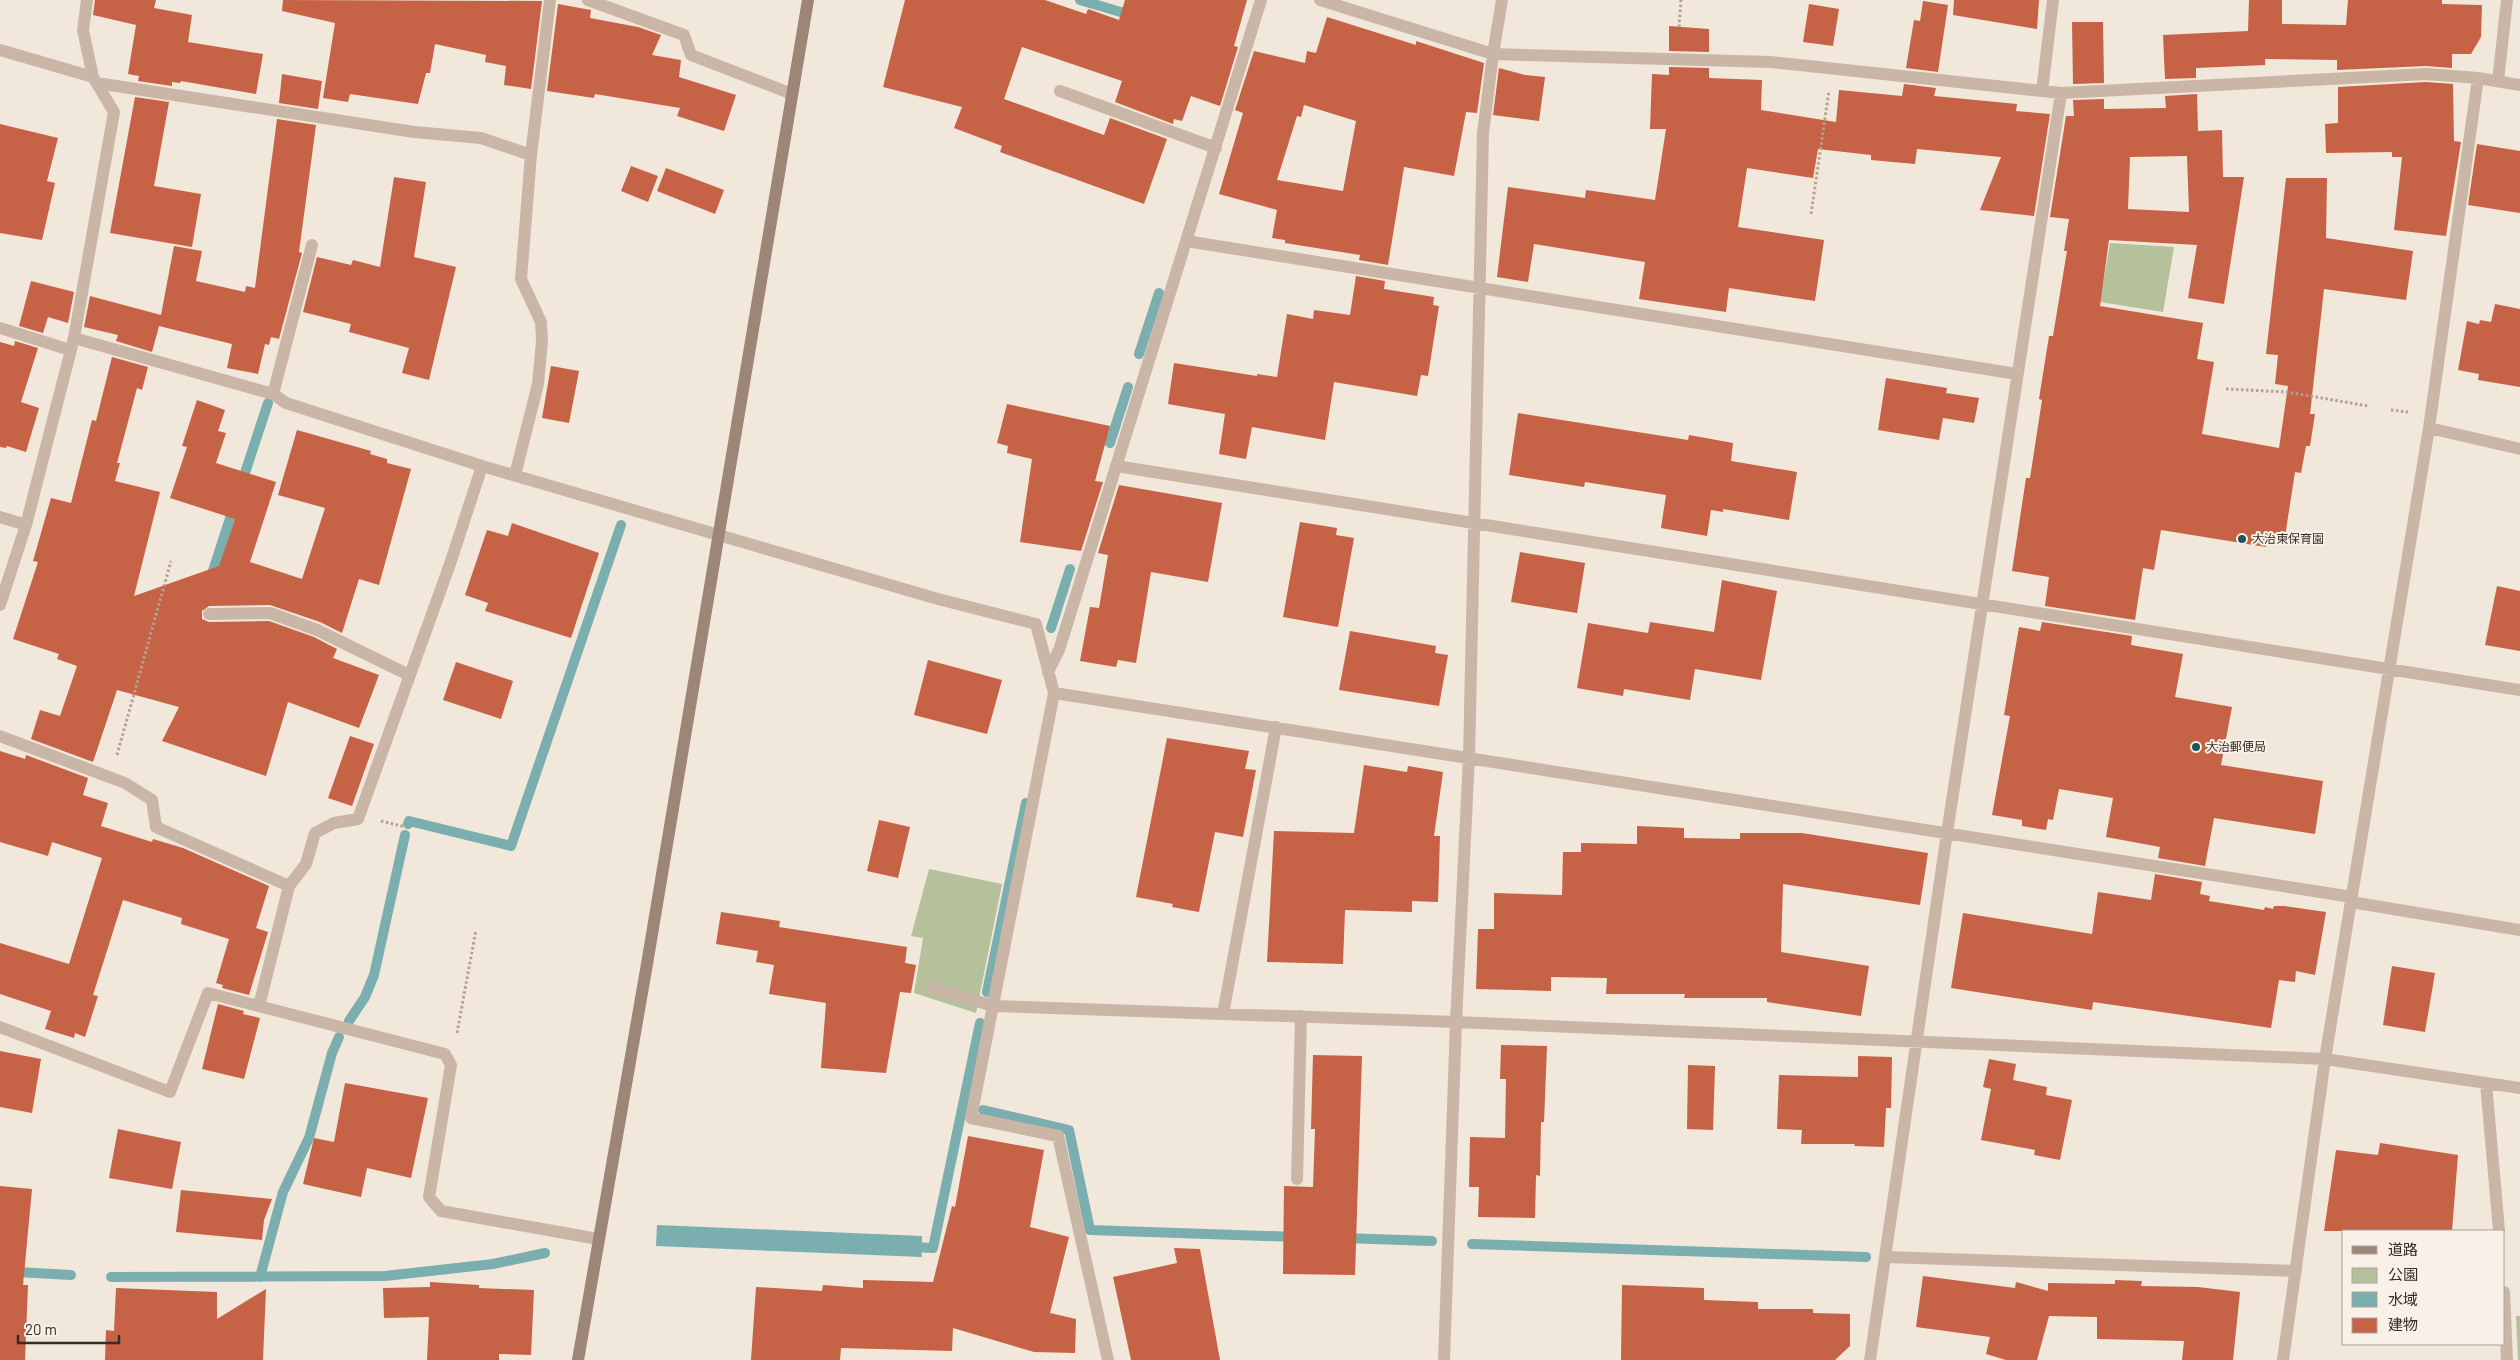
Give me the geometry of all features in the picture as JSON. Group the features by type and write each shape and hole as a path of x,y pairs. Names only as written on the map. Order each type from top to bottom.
{"street":[{"path":"0,605 26,525 72,344 114,112 95,80 83,30 87,0"},
{"path":"515,475 538,384 542,341 541,322 521,279 530,155 550,0"},
{"path":"588,0 684,35 691,54 792,94"},
{"path":"578,1360 647,964 808,0"},
{"path":"1048,672 1059,650 1261,0"},
{"path":"1320,0 1492,54 1771,62 2061,93 2377,75 2426,74 2478,78 2520,85"},
{"path":"1444,1360 1456,1022 1470,757 1483,133 1492,54 1502,0"},
{"path":"2042,91 2053,0"},
{"path":"2498,81 2507,0"},
{"path":"0,50 95,80 414,132 481,138 530,155"},
{"path":"2284,1360 2325,1059 2429,428 2478,78"},
{"path":"1060,91 1216,148"},
{"path":"1870,1360 1947,833 2061,93"},
{"path":"1186,241 2017,374"},
{"path":"273,394 312,245"},
{"path":"0,328 273,394 286,402 482,466 938,599 1036,624 1054,693 971,1118 1058,1136 1108,1360"},
{"path":"2429,428 2520,449"},
{"path":"259,1006 289,886 306,864 315,833 334,822 358,819 450,564 482,466"},
{"path":"1116,466 2520,690"},
{"path":"0,517 26,525"},
{"path":"209,614 270,613 317,630 409,675"},
{"path":"1054,693 1947,833 2520,930"},
{"path":"1223,1014 1276,728"},
{"path":"0,736 125,783 152,800 156,827 289,886"},
{"path":"931,987 993,1006 1456,1022 2325,1059 2520,1088"},
{"path":"0,1027 170,1092 208,993 445,1054 451,1065 429,1198 441,1211 598,1239"},
{"path":"1297,1179 1301,1016"},
{"path":"2486,1083 2499,1230"},
{"path":"1885,1256 2296,1271"},
{"path":"2505,1315 2507,1360"}],"path":[{"path":"1679,27 1681,0"},
{"path":"1811,214 1832,69"},
{"path":"2226,389 2287,392 2368,406"},
{"path":"110,777 171,560"},
{"path":"451,1065 476,930"}],"green space":[{"path":"2110,243 2174,247 2163,312 2100,302"},
{"path":"929,869 1002,884 976,1013 914,993 923,938 911,936"},
{"path":"2516,1316 2520,1316 2520,1360 2518,1360"}],"water":[{"path":"657,1225 922,1236 922,1243 927,1244 927,1250 921,1250 922,1257 656,1246"}],"building":[{"path":"95,0 156,0 154,8 192,15 188,42 263,54 256,94 181,81 180,83 172,82 172,86 138,81 139,76 128,74 136,25 93,15"},
{"path":"283,0 542,1 531,89 504,85 506,66 485,62 486,55 435,44 430,73 426,73 418,104 350,94 348,102 323,98 335,23 282,11"},
{"path":"905,0 1045,0 1086,14 1088,9 1119,20 1125,0 1247,0 1234,46 1238,47 1220,106 1191,96 1182,121 1174,119 1173,124 1115,102 1122,81 1022,47 1004,99 1104,135 1110,118 1167,139 1144,204 1000,152 1002,146 954,128 962,107 883,87"},
{"path":"1954,0 2039,0 2037,29 1953,15"},
{"path":"2249,0 2282,0 2282,24 2346,25 2348,0 2442,0 2442,4 2482,5 2481,37 2471,54 2452,54 2452,68 2426,66 2337,70 2337,60 2265,59 2265,65 2196,68 2196,78 2165,79 2163,35 2248,31"},
{"path":"1923,1 1948,5 1938,72 1906,68 1914,20 1920,21"},
{"path":"558,4 591,10 590,18 638,27 661,35 652,55 681,60 679,77 736,95 724,131 677,116 680,108 595,94 594,98 547,91"},
{"path":"1809,4 1839,9 1833,46 1803,42"},
{"path":"1327,17 1416,45 1416,41 1484,63 1477,113 1466,112 1454,176 1404,167 1388,265 1359,260 1360,255 1285,243 1285,240 1272,238 1277,210 1219,194 1243,113 1235,110 1254,51 1305,63 1307,51 1316,53","holes":["1304,105 1356,121 1343,191 1277,180 1297,116 1301,117"]},
{"path":"2072,22 2103,22 2104,83 2073,84"},
{"path":"1669,26 1709,29 1709,52 1669,51"},
{"path":"1669,67 1709,68 1709,78 1762,80 1761,110 1836,122 1839,90 1902,96 1904,84 1936,88 1934,96 2017,104 2016,111 2050,114 2034,216 1980,210 2001,157 1917,149 1915,164 1871,160 1871,155 1818,149 1813,178 1747,168 1738,227 1824,240 1815,301 1729,288 1726,312 1639,299 1645,262 1534,244 1528,282 1497,277 1508,187 1585,198 1586,190 1655,200 1666,129 1650,129 1652,74 1669,75"},
{"path":"1499,68 1525,75 1545,77 1539,121 1493,115"},
{"path":"282,74 322,81 318,109 279,103"},
{"path":"2426,82 2453,84 2454,141 2461,142 2446,236 2394,230 2402,157 2392,157 2392,152 2326,153 2325,124 2338,123 2338,87"},
{"path":"2197,94 2198,131 2222,130 2223,177 2244,177 2224,304 2188,298 2197,245 2109,240 2100,306 2203,323 2197,359 2214,362 2202,434 2279,448 2288,386 2275,384 2278,355 2266,354 2286,178 2327,178 2326,238 2413,251 2406,300 2324,289 2310,414 2315,414 2310,446 2306,446 2301,473 2295,472 2284,543 2267,541 2266,547 2161,530 2154,570 2143,568 2135,620 2045,606 2049,577 2012,571 2026,478 2030,478 2042,400 2039,399 2049,336 2053,336 2067,251 2064,251 2069,219 2050,217 2066,116 2074,116 2073,100 2104,99 2104,109 2166,108 2165,96","holes":["2187,156 2189,212 2128,209 2130,157"]},
{"path":"135,97 169,102 154,186 201,194 192,247 110,233"},
{"path":"277,119 316,125 299,252 302,253 279,339 271,337 269,345 265,344 258,374 227,368 232,344 159,326 152,352 116,341 118,335 84,327 90,296 161,315 174,246 202,251 196,281 245,292 246,286 255,288"},
{"path":"0,124 58,138 47,181 55,183 42,240 0,233"},
{"path":"2477,144 2520,151 2520,213 2468,205"},
{"path":"631,166 658,176 648,202 621,191"},
{"path":"666,168 724,190 715,214 657,191"},
{"path":"394,177 426,182 414,257 456,267 429,380 402,373 409,348 349,332 351,324 303,312 317,257 351,265 353,260 380,267"},
{"path":"1356,276 1385,281 1384,289 1434,297 1433,305 1439,306 1428,376 1421,375 1417,396 1334,382 1325,440 1252,427 1246,459 1219,454 1225,414 1168,404 1174,363 1257,376 1257,374 1277,377 1287,314 1313,319 1314,310 1350,315"},
{"path":"31,281 74,292 68,323 48,317 43,333 19,326"},
{"path":"2495,304 2520,309 2520,387 2478,380 2479,374 2458,370 2467,321 2479,324 2480,320 2491,322"},
{"path":"15,341 38,348 21,402 39,408 26,452 7,446 6,448 0,447 0,342 14,346"},
{"path":"112,357 148,367 142,390 137,388 117,463 120,463 115,481 160,492 134,596 219,566 235,519 170,498 187,447 182,446 197,400 225,410 218,431 226,433 216,463 276,482 250,562 302,579 325,508 278,495 297,430 371,451 370,454 387,459 387,463 411,469 379,585 359,579 342,633 320,622 270,605 209,606 202,611 202,619 209,622 269,621 314,637 337,649 333,658 379,675 359,728 288,702 266,776 162,741 179,707 117,690 93,762 31,739 40,710 60,716 77,666 57,659 59,654 13,639 38,562 33,561 51,498 71,503 92,420 96,421"},
{"path":"551,366 579,371 569,423 542,418"},
{"path":"1886,378 1947,388 1946,393 1979,398 1974,423 1943,418 1939,440 1878,430"},
{"path":"1007,404 1110,426 1095,481 1103,482 1081,551 1020,542 1032,459 1007,453 1008,446 997,443"},
{"path":"1518,413 1688,440 1689,435 1733,443 1731,461 1797,472 1789,520 1723,509 1723,512 1711,510 1707,536 1661,528 1666,495 1585,482 1584,487 1509,475"},
{"path":"1119,485 1222,503 1208,582 1151,572 1136,663 1118,660 1116,667 1080,661 1090,607 1099,608 1108,555 1098,553"},
{"path":"1300,522 1337,528 1336,535 1354,538 1338,627 1283,617"},
{"path":"512,523 599,553 571,638 485,611 488,603 465,595 487,530 508,536"},
{"path":"1520,552 1585,563 1577,613 1511,602"},
{"path":"1722,580 1777,591 1761,680 1695,669 1690,700 1624,689 1623,696 1577,688 1588,623 1648,633 1650,622 1714,632"},
{"path":"2497,586 2520,591 2520,651 2485,645"},
{"path":"2042,622 2132,636 2131,645 2183,654 2175,697 2232,707 2221,765 2323,781 2315,834 2214,818 2205,866 2158,858 2160,847 2106,837 2113,798 2059,789 2053,820 2048,819 2046,830 2022,826 2022,820 1992,815 2010,716 2004,715 2019,627 2040,631"},
{"path":"1350,631 1436,646 1435,653 1448,655 1439,706 1339,690"},
{"path":"928,660 1002,680 987,734 914,715"},
{"path":"456,662 513,681 501,719 443,700"},
{"path":"350,736 374,744 352,806 328,798"},
{"path":"1167,738 1249,751 1245,769 1256,770 1243,837 1215,832 1199,912 1172,907 1173,904 1136,897"},
{"path":"0,751 25,759 26,755 88,778 83,795 108,803 101,826 152,842 153,839 183,848 269,886 256,928 268,932 249,995 222,988 223,985 216,983 229,939 181,924 182,918 123,900 93,995 98,996 85,1037 75,1033 74,1038 45,1029 51,1011 0,994 0,943 69,964 102,858 52,842 48,856 0,842"},
{"path":"1364,765 1407,772 1408,766 1443,772 1434,836 1440,836 1438,902 1412,901 1412,912 1345,910 1343,964 1267,962 1274,831 1354,833"},
{"path":"879,820 910,827 898,878 867,871"},
{"path":"1637,826 1684,828 1684,838 1740,839 1740,833 1802,833 1928,853 1920,905 1783,884 1781,952 1869,966 1861,1016 1767,1002 1767,998 1684,998 1685,994 1606,994 1607,978 1551,977 1551,991 1476,989 1478,929 1494,929 1494,893 1562,895 1563,852 1581,852 1581,843 1637,844"},
{"path":"2155,874 2202,882 2200,894 2210,896 2209,901 2264,910 2265,907 2273,909 2274,906 2285,906 2326,912 2315,975 2296,971 2295,982 2279,980 2271,1028 2093,1002 2092,1010 1951,988 1963,913 2092,934 2098,892 2151,900"},
{"path":"721,912 780,921 779,927 907,947 905,963 916,965 911,993 900,992 886,1073 821,1068 826,1003 769,994 774,965 756,962 758,951 716,944"},
{"path":"2392,966 2435,973 2425,1032 2383,1025"},
{"path":"218,1004 244,1011 243,1014 260,1018 244,1079 202,1069"},
{"path":"1501,1045 1547,1046 1544,1122 1541,1122 1540,1176 1536,1175 1535,1218 1478,1217 1479,1187 1469,1187 1470,1137 1505,1138 1506,1079 1500,1079"},
{"path":"0,1051 41,1059 32,1113 0,1107"},
{"path":"1313,1055 1362,1056 1355,1275 1283,1274 1284,1186 1313,1187 1315,1129 1311,1129"},
{"path":"1858,1056 1892,1057 1891,1108 1886,1108 1884,1147 1854,1146 1855,1144 1801,1144 1802,1130 1777,1129 1779,1075 1858,1077"},
{"path":"1989,1059 2016,1064 2013,1080 2047,1087 2046,1095 2072,1100 2060,1160 2034,1155 2035,1150 1981,1140 1991,1089 1983,1087"},
{"path":"1688,1065 1715,1066 1713,1130 1687,1129"},
{"path":"345,1083 428,1098 411,1178 367,1168 361,1197 303,1184 314,1138 334,1142"},
{"path":"118,1129 181,1142 172,1189 109,1178"},
{"path":"968,1136 1044,1150 1030,1227 1069,1237 1050,1313 1076,1319 1075,1353 1034,1352 953,1328 952,1351 841,1348 840,1360 751,1360 756,1287 822,1291 823,1285 863,1288 863,1280 933,1282 952,1206 955,1207"},
{"path":"2380,1143 2458,1155 2452,1230 2324,1231 2336,1150 2378,1155"},
{"path":"0,1186 32,1189 23,1285 28,1285 25,1360 0,1360"},
{"path":"181,1190 272,1199 264,1220 262,1240 176,1232"},
{"path":"1174,1248 1200,1249 1220,1360 1131,1360 1113,1277 1177,1263"},
{"path":"1923,1276 2015,1288 2016,1282 2048,1291 2048,1283 2115,1284 2115,1280 2142,1281 2141,1286 2198,1287 2240,1292 2233,1360 2182,1360 2184,1341 2097,1339 2097,1317 2049,1316 2037,1360 2006,1360 1986,1354 1990,1337 1916,1327"},
{"path":"430,1282 479,1285 479,1288 534,1290 531,1355 499,1354 499,1360 427,1360 429,1317 384,1318 383,1288 430,1287"},
{"path":"1622,1285 1704,1288 1704,1300 1758,1302 1758,1309 1813,1309 1813,1313 1850,1314 1850,1346 1835,1360 1621,1360"},
{"path":"116,1288 217,1292 217,1319 266,1289 263,1360 105,1360 106,1330 114,1331"}],"waterway":[{"path":"1080,0 1134,16"},
{"path":"1139,354 1159,293"},
{"path":"1110,443 1128,387"},
{"path":"241,485 268,403"},
{"path":"210,580 234,506"},
{"path":"408,824 409,821 511,846 621,525"},
{"path":"1051,628 1070,569"},
{"path":"987,992 1026,803"},
{"path":"349,1021 365,997 374,975 405,835"},
{"path":"914,1247 933,1248 980,1023"},
{"path":"260,1277 283,1192 309,1138 332,1053 339,1037"},
{"path":"983,1110 1069,1130 1090,1230 1296,1237"},
{"path":"1343,1238 1432,1241"},
{"path":"1472,1244 1866,1257"},
{"path":"111,1277 385,1276 493,1264 545,1253"},
{"path":"0,1271 71,1275"}],"place":[{"name":"大治東保育園","path":"2242,539"},
{"name":"大治郵便局","path":"2196,747"}]}
